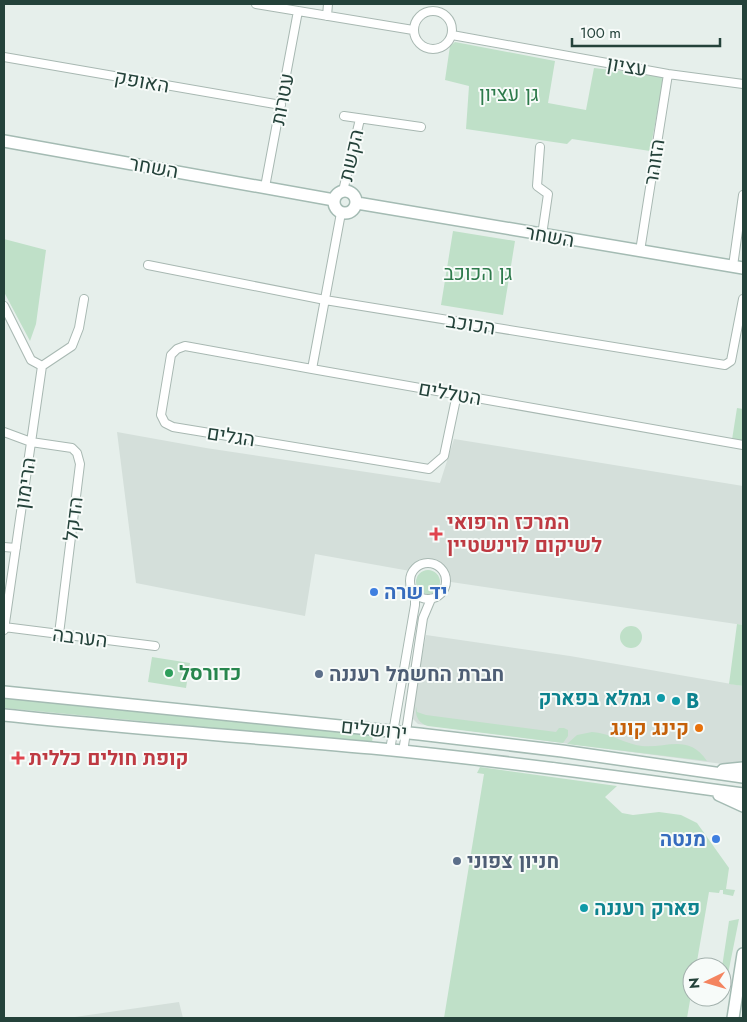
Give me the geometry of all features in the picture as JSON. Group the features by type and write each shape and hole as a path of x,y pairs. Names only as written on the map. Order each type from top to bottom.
{"main road":[{"name":"השחר","path":"4,141 334,200"},
{"path":"343,191 352,193 357,203 349,213 341,213 335,206 334,200 337,194 343,191"},
{"name":"השחר","path":"357,203 738,267"},
{"name":"ירושלים","path":"4,692 405,732 562,751 743,777"},
{"name":"ירושלים","path":"4,716 390,750 558,769 743,794"},
{"path":"707,772 743,768"},
{"path":"706,789 743,806"},
{"path":"733,1018 743,954"}],"street":[{"path":"256,4 413,30"},
{"path":"327,16 328,4"},
{"path":"430,7 446,16 452,28 452,35 441,48 428,49 418,43 413,30 418,18 430,7"},
{"name":"עטרות","path":"265,188 298,11"},
{"name":"עציון","path":"452,35 668,74 743,84"},
{"name":"האופק","path":"4,57 281,105"},
{"name":"הזוהר","path":"640,251 668,74"},
{"name":"הקשת","path":"344,116 421,127"},
{"name":"הקשת","path":"343,191 360,119"},
{"path":"540,147 537,186 548,194 542,235"},
{"path":"738,267 743,194"},
{"path":"312,369 341,213"},
{"name":"הכוכב","path":"148,266 325,300 724,365 730,361 743,299"},
{"path":"4,306 31,360 42,366 72,346 79,328 84,299"},
{"name":"הגלים","path":"312,369 185,346 177,349 171,355 162,415 165,422 174,427 429,469 444,456 456,394"},
{"name":"הרימון","path":"4,628 42,366"},
{"name":"הטללים","path":"312,369 743,445"},
{"path":"4,432 31,442"},
{"name":"הדקל","path":"31,442 72,448 77,453 80,464 59,634"},
{"path":"4,547 16,548"},
{"path":"390,750 415,605 415,594 410,582 414,570 424,564 436,565 445,574 446,585 440,595 431,600 423,618 403,752"},
{"path":"415,594 420,598 431,600"},
{"name":"הערבה","path":"4,628 155,646"}],"shaded area":[{"name":"המרכז הרפואי לשיקום לוינשטיין","path":"117,432 206,448 440,483 454,439 743,486 743,625 451,582 438,564 427,560 413,565 410,571 315,554 305,616 136,583"},
{"path":"426,635 570,656 743,686 743,764 730,765 418,724 412,718 411,713"},
{"path":"179,1002 183,1018 75,1017"}],"green space":[{"name":"גן עציון","path":"455,42 555,61 548,103 586,110 594,68 664,76 650,151 572,139 567,144 466,129 469,86 445,80 450,46"},
{"name":"גן הכוכב","path":"453,231 515,241 503,315 441,305"},
{"path":"4,239 46,250 36,324 30,341 4,292"},
{"path":"737,408 743,409 743,448 731,446"},
{"path":"428,570 437,573 440,582 437,591 428,594 419,591 416,582 419,573"},
{"path":"737,624 743,625 743,686 729,684"},
{"path":"631,626 639,629 642,637 639,645 631,648 623,645 620,637 623,629"},
{"name":"כדורסל","path":"152,657 190,663 186,688 148,682"},
{"path":"4,698 373,734 372,743 4,708"},
{"path":"416,706 417,712 426,715 556,732 559,728 564,728 568,730 568,736 563,743 428,726 418,719"},
{"path":"592,732 636,745 683,744 699,752 707,761 567,744 577,735"},
{"name":"פארק רעננה","path":"480,767 617,786 605,797 622,813 633,815 659,812 681,815 697,823 729,868 726,889 735,890 733,896 723,894 723,890 720,890 719,893 709,892 698,957 682,957 682,1007 689,1007 687,1018 444,1018 484,774 477,773"},
{"path":"739,919 731,957 724,957 729,921"}],"place":[{"name":"המרכז הרפואי לשיקום לוינשטיין","path":"436,534"},
{"name":"יד שרה","path":"374,592"},
{"name":"כדורסל","path":"169,673"},
{"name":"חברת החשמל רעננה","path":"319,674"},
{"name":"גמלא בפארק","path":"661,698"},
{"name":"B","path":"676,701"},
{"name":"קינג קונג","path":"699,728"},
{"name":"קופת חולים כללית","path":"18,758"},
{"name":"מנטה","path":"716,839"},
{"name":"חניון צפוני","path":"457,861"},
{"name":"פארק רעננה","path":"584,908"}]}
